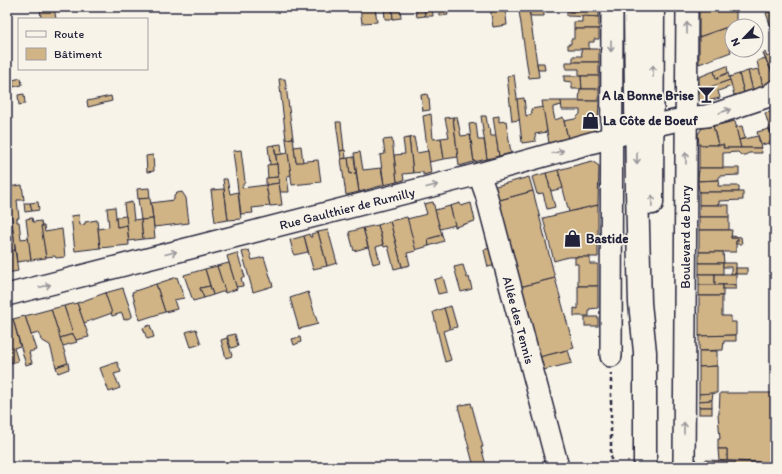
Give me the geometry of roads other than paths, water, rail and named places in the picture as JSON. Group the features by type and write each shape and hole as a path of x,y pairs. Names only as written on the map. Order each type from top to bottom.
{"main road":[{"path":"636,7 644,128"},
{"path":"645,467 645,352 640,303 644,128 653,7"}],"street":[{"path":"611,356 612,7"},
{"name":"Boulevard de Dury","path":"684,467 687,7"},
{"name":"Rue Gaulthier de Rumilly","path":"7,296 479,174 644,128 687,118 718,113 769,96 775,91"},
{"name":"Allée des Tennis","path":"479,174 488,202 558,467"}],"place":[{"name":"A la Bonne Brise","path":"707,95"},
{"name":"La Côte de Boeuf","path":"590,120"},
{"name":"Bastide","path":"573,238"}]}
